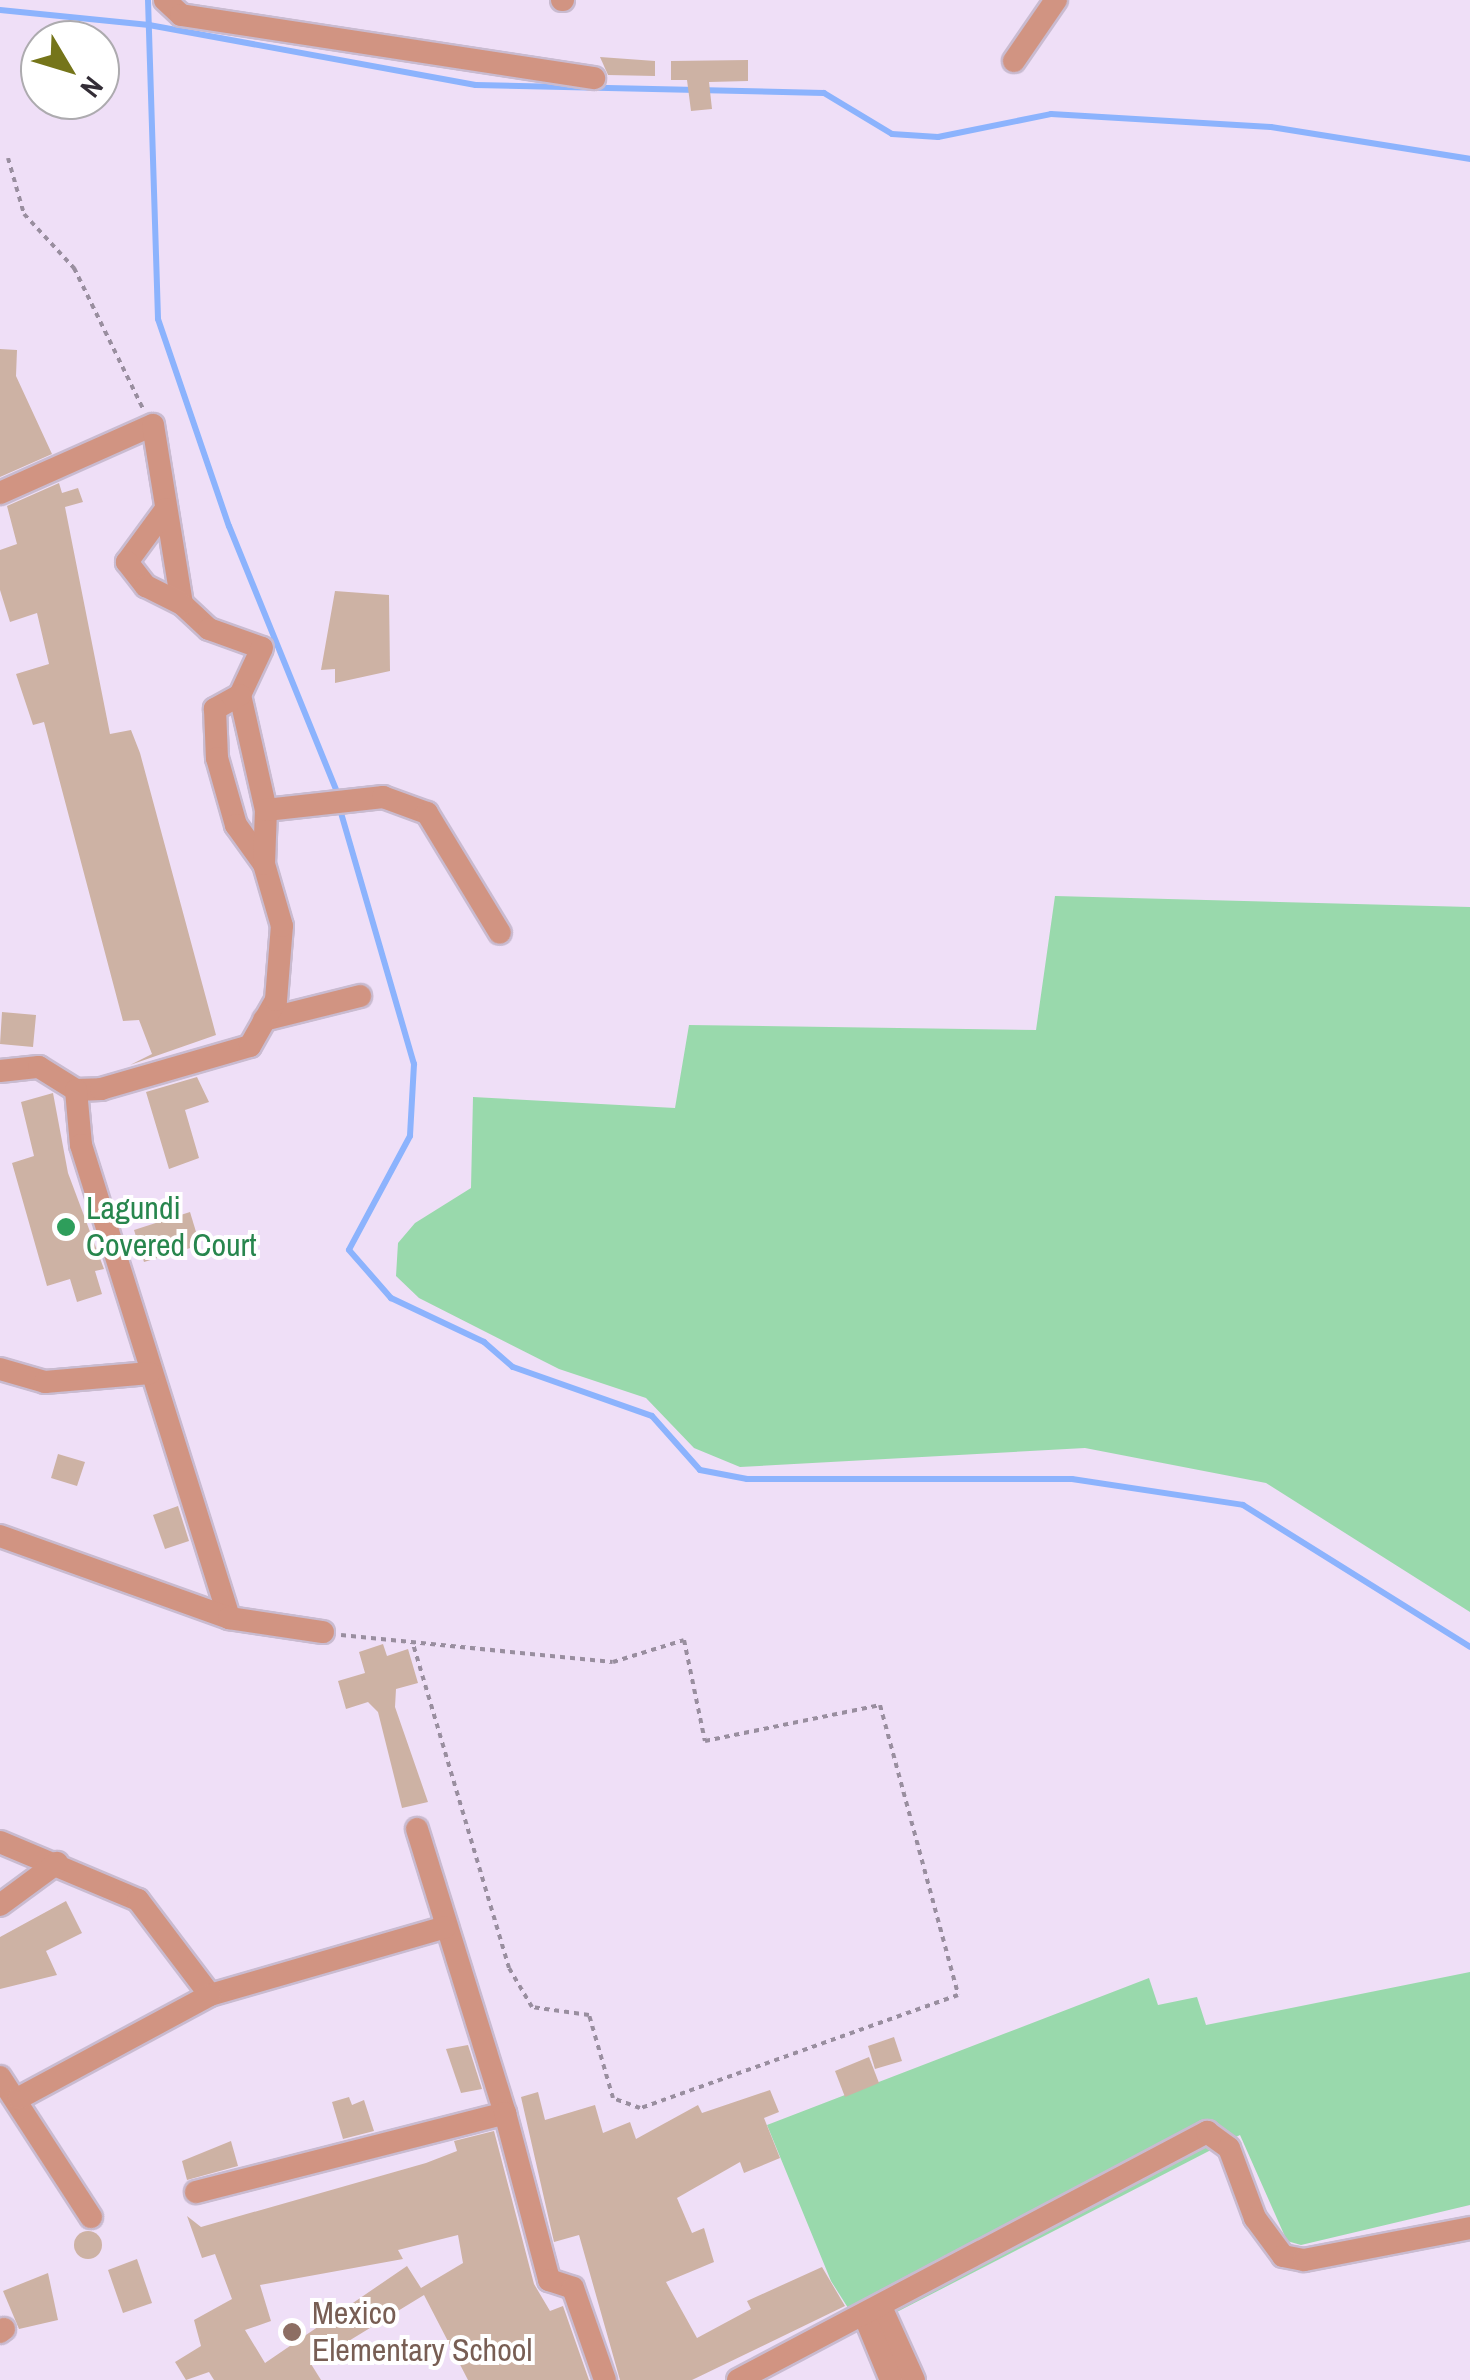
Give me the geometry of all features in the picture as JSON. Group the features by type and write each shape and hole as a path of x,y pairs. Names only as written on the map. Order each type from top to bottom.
{"street":[{"path":"164,0 181,15 594,78"},
{"path":"1014,62 1056,0"},
{"path":"0,492 153,426 182,604"},
{"path":"166,508 127,562 146,586 182,604 209,629 262,648 240,695 215,709 217,758 236,825 264,864"},
{"path":"2,1068 38,1068 76,1090 180,1073 250,1046 276,1000 282,926 264,864 266,810 240,695"},
{"path":"266,810 383,797 427,813 500,933"},
{"path":"264,1020 360,996"},
{"path":"76,1090 81,1144 229,1618"},
{"path":"0,1369 44,1382 150,1373"},
{"path":"0,1536 229,1618 323,1632"},
{"path":"417,1829 504,2114 549,2280 573,2288 605,2380"},
{"path":"0,1842 138,1900 210,1995"},
{"path":"0,1905 56,1863"},
{"path":"19,2098 210,1995 445,1927"},
{"path":"0,2078 19,2098 91,2216"},
{"path":"196,2192 504,2114"},
{"path":"738,2380 1207,2132 1229,2148 1255,2218 1283,2256 1304,2260 1470,2228"},
{"path":"873,2312 891,2380"},
{"path":"873,2312 914,2380"}],"path":[{"path":"8,158 24,214 74,268 153,426"},
{"path":"323,1632 613,1662 684,1640 705,1742 880,1705 958,1996 640,2108 613,2098 589,2014 532,2008 509,1968 413,1644"}],"green space":[{"path":"1055,896 1470,907 1470,1612 1266,1483 1085,1448 740,1467 694,1448 646,1398 559,1369 419,1298 396,1276 398,1243 415,1223 471,1188 473,1097 675,1108 689,1025 1036,1030"},
{"path":"1470,1972 1470,2205 1301,2245 1287,2241 1240,2135 862,2330 831,2281 767,2125 1149,1978 1158,2005 1197,1997 1206,2025"}],"building":[{"path":"600,57 655,61 655,76 608,75"},
{"path":"748,60 748,81 709,82 712,109 691,111 687,80 671,80 671,61"},
{"path":"0,349 17,350 16,376 52,454 0,477"},
{"path":"59,483 62,493 78,488 83,502 65,507 110,734 131,730 140,753 216,1035 130,1065 152,1054 139,1020 123,1021 44,722 33,725 16,674 49,664 37,613 10,622 0,590 0,550 17,544 7,506"},
{"path":"335,591 389,595 390,671 335,683 335,669 321,670"},
{"path":"2,1012 36,1015 33,1047 0,1044"},
{"path":"197,1077 209,1102 185,1110 199,1158 169,1169 146,1092"},
{"name":"Lagundi Covered Court","path":"53,1093 68,1173 104,1269 95,1271 102,1294 77,1302 70,1279 47,1286 12,1163 34,1156 21,1102"},
{"path":"190,1212 200,1245 144,1262 134,1230"},
{"path":"58,1454 85,1462 77,1486 51,1478"},
{"path":"178,1506 189,1541 165,1549 153,1515"},
{"path":"383,1644 387,1656 408,1649 418,1683 396,1689 395,1707 428,1802 402,1808 378,1712 368,1702 346,1709 338,1681 365,1673 359,1652"},
{"path":"66,1901 82,1933 46,1951 57,1975 0,1989 0,1937"},
{"path":"894,2037 902,2061 875,2069 868,2046"},
{"path":"468,2045 482,2089 461,2093 446,2049"},
{"path":"869,2057 879,2083 845,2097 835,2071"},
{"path":"770,2090 779,2112 764,2118 780,2158 744,2173 740,2162 677,2198 692,2233 704,2228 714,2262 666,2282 697,2338 751,2309 747,2301 822,2267 845,2306 692,2380 620,2380 579,2235 554,2242 521,2097 538,2092 545,2120 595,2105 603,2133 630,2122 636,2139 698,2105 702,2113"},
{"path":"349,2097 352,2105 364,2100 374,2131 343,2139 332,2102"},
{"path":"494,2131 534,2284 550,2311 563,2306 589,2380 468,2380 424,2295 311,2364 321,2380 214,2380 209,2372 186,2380 175,2362 201,2346 194,2320 232,2299 215,2254 202,2258 187,2216 201,2227 426,2163 457,2151 454,2141","holes":["458,2235 463,2263 421,2288 407,2266 265,2363 245,2330 271,2321 260,2285 403,2259 398,2250"]},
{"path":"231,2141 238,2166 187,2180 182,2161"},
{"path":"88,2231 98,2235 102,2245 98,2255 88,2259 78,2255 74,2245 78,2235"},
{"path":"137,2259 152,2303 123,2313 108,2270"},
{"path":"48,2273 58,2320 19,2329 3,2291"}],"waterway":[{"path":"148,0 158,319 229,526 338,795"},
{"path":"0,10 149,25 476,85 824,93 892,134 938,137 1051,114 1271,127 1470,159"},
{"path":"339,806 414,1064 410,1136 349,1250 391,1298 484,1342 513,1367 652,1416 700,1470 747,1479 1072,1479 1243,1505 1470,1647"}],"place":[{"name":"Lagundi Covered Court","path":"66,1227"},
{"name":"Mexico Elementary School","path":"292,2332"}]}
